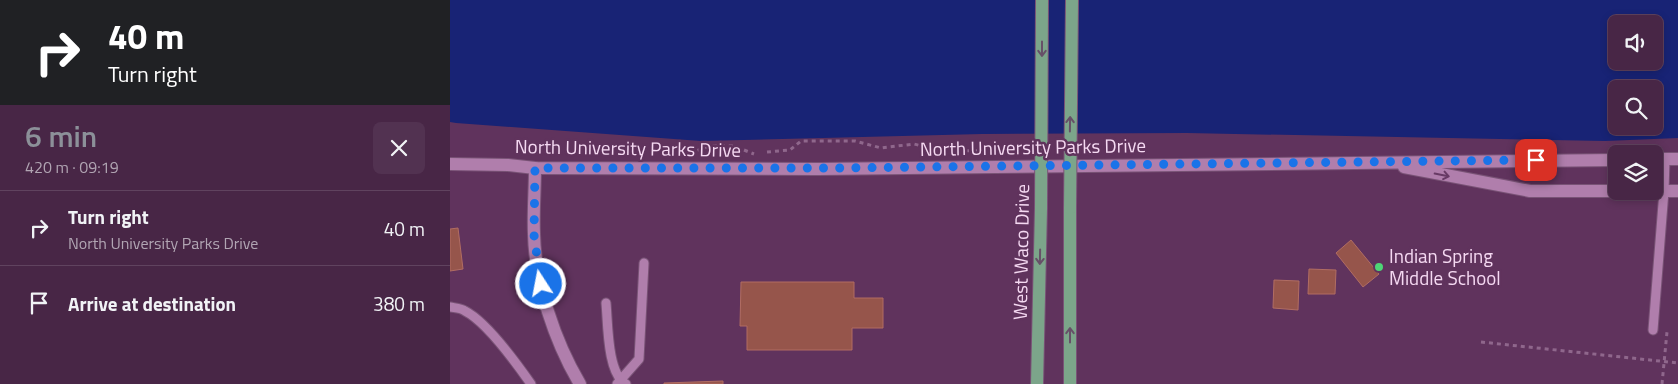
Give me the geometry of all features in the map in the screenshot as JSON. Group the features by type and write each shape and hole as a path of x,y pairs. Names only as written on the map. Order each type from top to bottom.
{"main road":[{"name":"West Waco Drive","path":"1037,384 1041,208 1042,0"},
{"path":"1070,384 1072,0"}],"street":[{"path":"1663,159 1678,159"},
{"name":"North University Parks Drive","path":"450,164 508,165 535,168 828,168 1608,160"},
{"path":"1376,162 1530,192 1678,192"},
{"path":"535,168 534,235 538,270 548,310 560,343 580,384"}],"lane":[{"path":"1653,330 1663,185"},
{"path":"621,383 639,359 644,263"},
{"path":"606,303 611,359 621,383"},
{"path":"450,307 465,310 478,320 513,359 532,384"}],"path":[{"path":"1662,384 1667,331"},
{"path":"1482,342 1678,363"}],"shaded area":[{"path":"450,0 1678,0 1678,138 1605,141 1187,133 982,134 701,141 450,122"}],"building":[{"path":"458,228 463,269 450,271 450,229"},
{"path":"1351,240 1379,274 1363,287 1336,253"},
{"path":"1309,269 1336,270 1335,294 1308,294"},
{"path":"1274,280 1299,281 1298,310 1273,308"},
{"path":"741,282 854,282 854,298 883,298 883,328 852,328 852,350 747,350 747,326 740,326"},
{"path":"723,381 723,384 664,384 664,383"}],"place":[{"name":"Indian Spring Middle School","path":"1379,267"}],"route":[{"path":"541,284 534,235 535,168 838,168 1536,160"}]}
